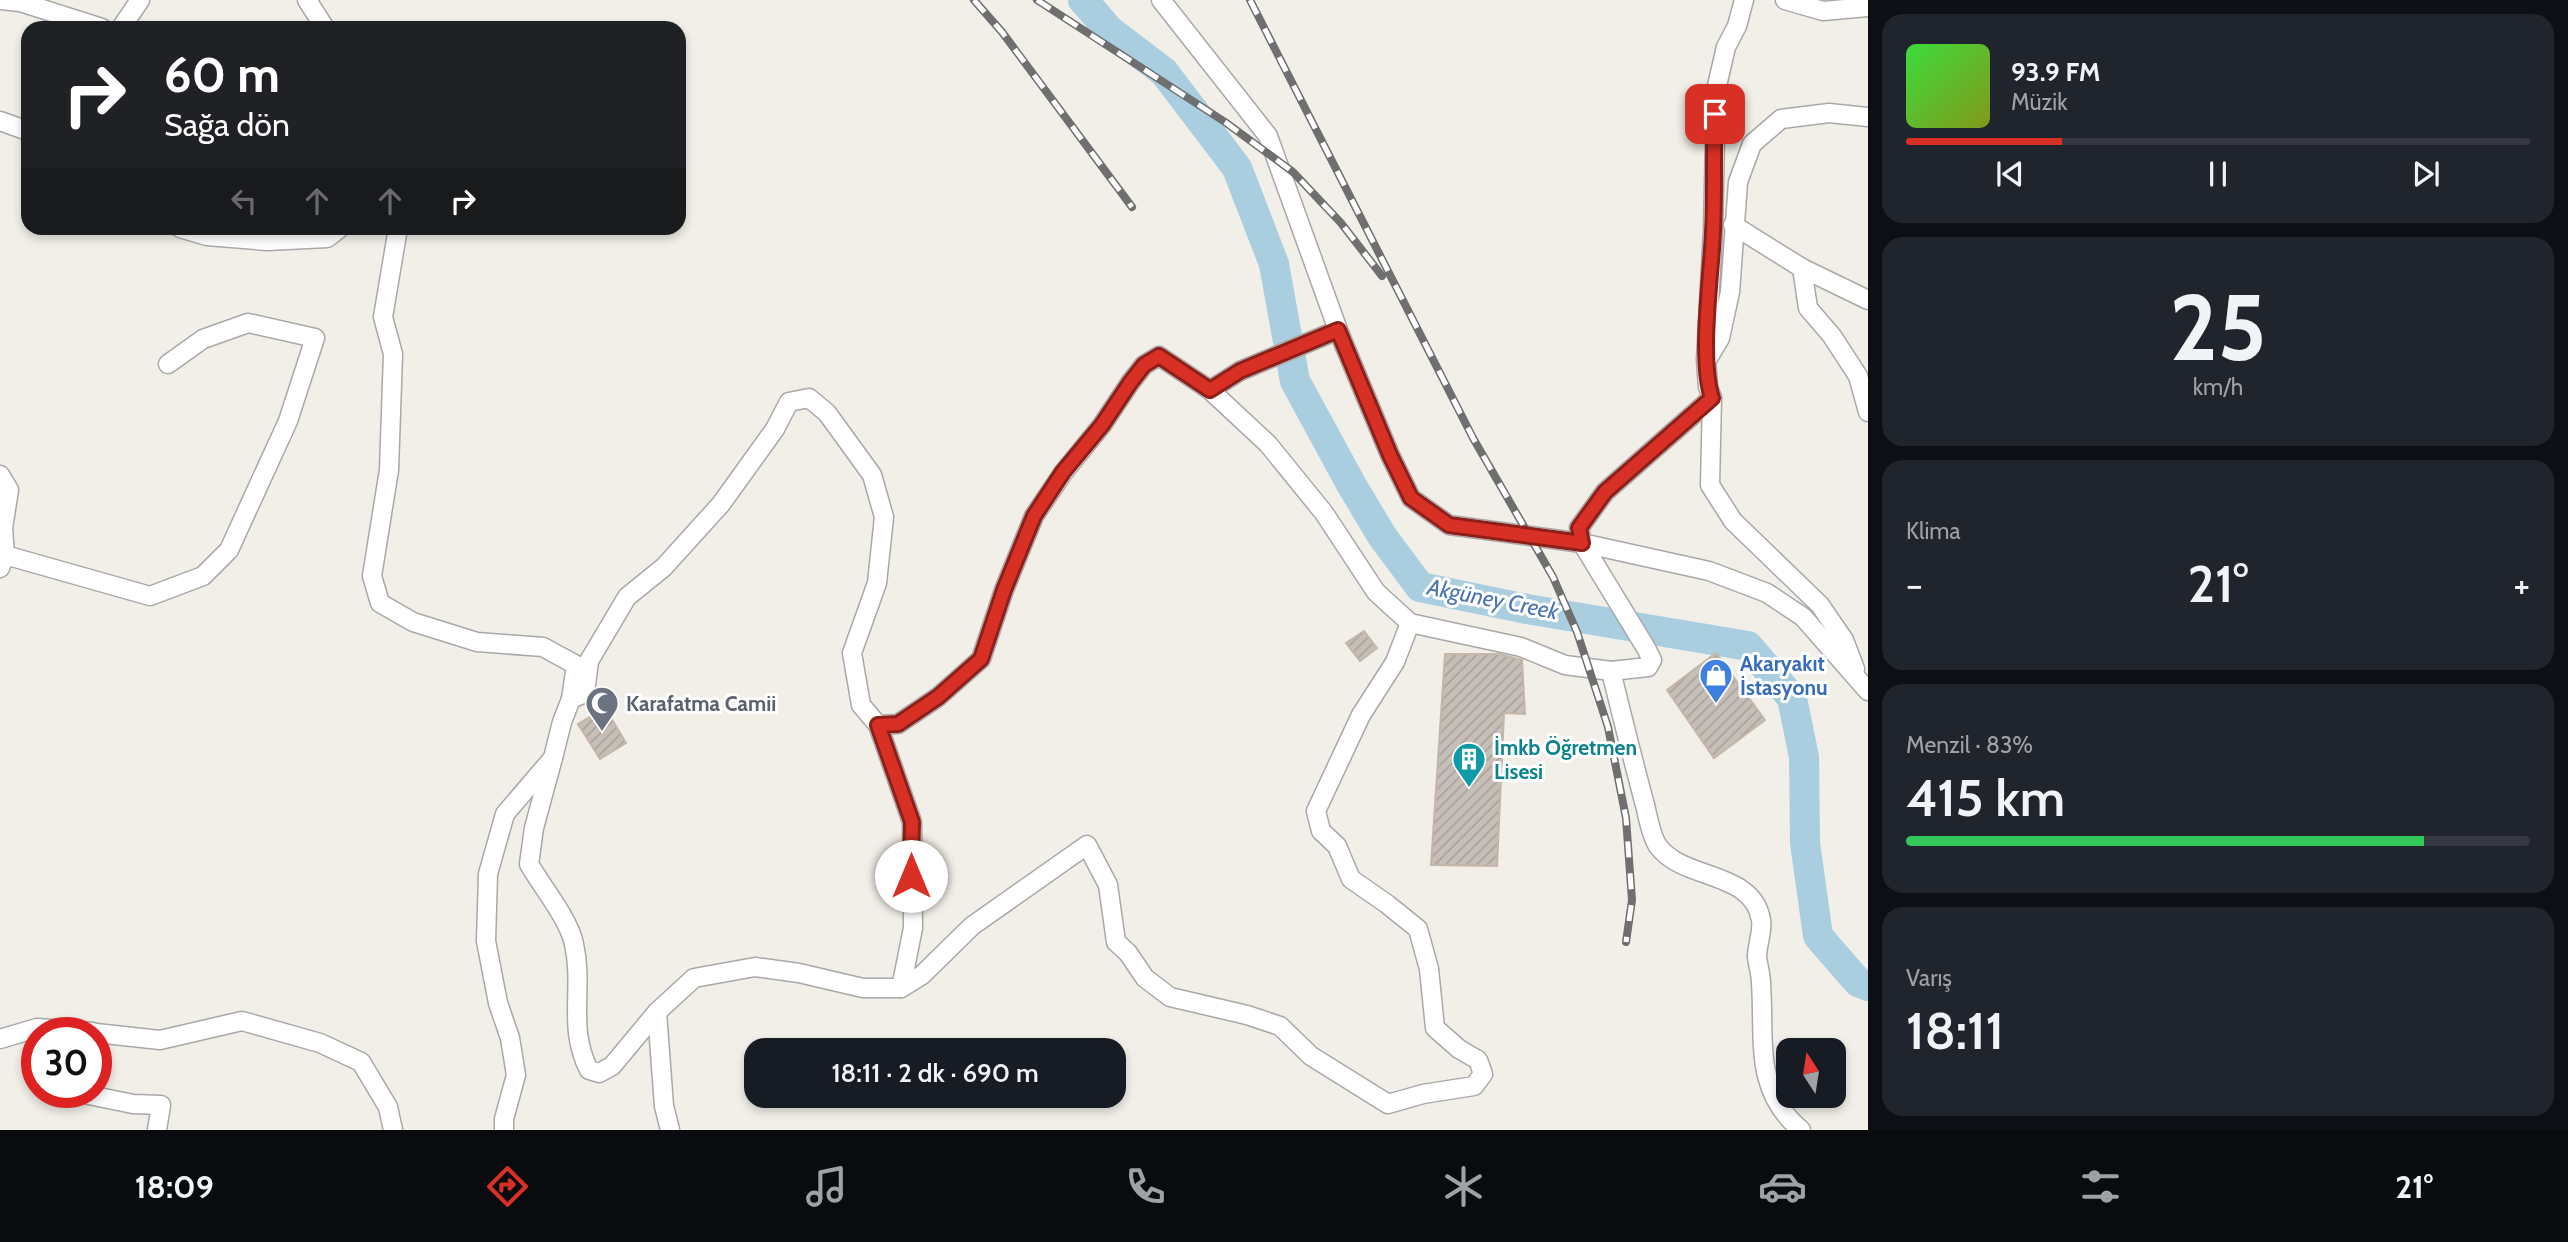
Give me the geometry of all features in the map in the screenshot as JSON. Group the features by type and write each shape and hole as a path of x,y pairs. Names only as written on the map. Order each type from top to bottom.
{"street":[{"path":"126,21 140,0"},
{"path":"307,0 320,21"},
{"path":"1161,0 1268,136 1338,330 1390,455 1411,498 1449,525 1582,543 1709,571 1767,593 1803,617 1863,684"},
{"path":"1744,0 1737,26 1726,47 1716,90 1713,230 1706,360 1708,387 1712,398 1710,485 1733,521 1820,604 1844,640 1863,684"},
{"path":"1785,0 1823,11 1868,7"},
{"path":"0,1 20,2 80,21"},
{"path":"1706,360 1720,338 1730,292 1738,182 1752,144 1780,120 1829,113 1868,117"},
{"path":"0,121 21,128"},
{"path":"1733,225 1802,268 1868,300"},
{"path":"204,235 267,242 327,238 331,235"},
{"path":"397,235 383,317 393,354 389,470 372,576 380,603 413,622 477,642 542,647 576,665 571,699 562,722 534,828 529,864 563,917 574,942 578,986 576,1028 580,1053 589,1070 599,1073 612,1066 657,1012 694,978 755,967 799,973 863,988 901,988 922,975 972,926 1087,845 1108,885 1116,942 1128,953 1145,978 1170,997 1247,1015 1280,1026 1311,1056 1388,1104 1423,1094 1474,1086 1483,1074 1478,1060 1435,1028 1429,969 1418,929 1352,878 1337,846 1321,831 1316,811 1361,715 1395,662 1410,623"},
{"path":"1802,268 1808,308 1832,336 1858,376 1868,411"},
{"path":"0,475 9,491 3,528 2,561 150,596 202,576 229,550 288,421 315,338 248,323 203,339 167,364"},
{"path":"1210,390 1240,371 1338,330"},
{"path":"878,725 898,724 938,697 981,659 1004,590 1034,516 1063,472 1102,425 1144,365 1159,356 1210,390 1268,444 1324,513 1376,592 1410,623 1521,647 1565,665 1611,671 1648,667 1652,660 1582,543 1579,528 1605,492 1712,398"},
{"path":"571,699 586,692 589,661 627,597 664,567 721,504 775,429 789,402 808,398 827,413 872,475 884,517 877,583 852,653 860,705 878,725 912,822 913,928 901,988"},
{"path":"1611,671 1657,845 1670,857 1696,871 1732,883 1752,898 1761,920 1758,957 1764,1066 1773,1096 1786,1117 1801,1130"},
{"path":"504,1130 503,1119 516,1075 510,1038 498,1003 486,941 488,874 505,814 553,758"},
{"path":"657,1012 664,1106 670,1130"},
{"path":"112,1035 160,1040 243,1021 320,1043 361,1062 388,1107 393,1130"},
{"path":"0,1039 21,1033"},
{"path":"112,1100 161,1105 157,1130"}],"building":[{"path":"1364,631 1377,648 1360,661 1346,643"},
{"name":"Akaryakıt İstasyonu","path":"1716,653 1765,720 1714,758 1667,690"},
{"name":"İmkb Öğretmen Lisesi","path":"1445,654 1499,654 1522,660 1525,714 1504,713 1497,866 1431,865"},
{"name":"Karafatma Camii","path":"605,708 626,743 600,759 578,724"}],"waterway":[{"name":"Akgüney Creek","path":"1083,0 1110,31 1164,72 1237,168 1274,264 1295,381 1382,536 1420,587 1527,609 1748,646 1792,698 1804,757 1805,843 1818,936 1858,982 1868,986"}],"railway":[{"path":"974,0 1002,32 1132,207"},
{"path":"1037,0 1225,122 1293,172 1341,223 1382,276"},
{"path":"1250,0 1473,438 1553,577 1577,632 1608,727 1626,818 1632,900 1626,942"}],"place":[{"name":"Akaryakıt İstasyonu","path":"1716,705"},
{"name":"Karafatma Camii","path":"602,733"},
{"name":"İmkb Öğretmen Lisesi","path":"1469,789"}],"route":[{"path":"911,876 912,822 878,725 898,724 938,697 981,659 1004,590 1034,516 1063,472 1102,425 1144,365 1159,356 1210,390 1240,371 1338,330 1390,455 1411,498 1449,525 1582,543 1579,528 1605,492 1712,398 1708,387 1706,360 1713,230 1715,114"}]}
